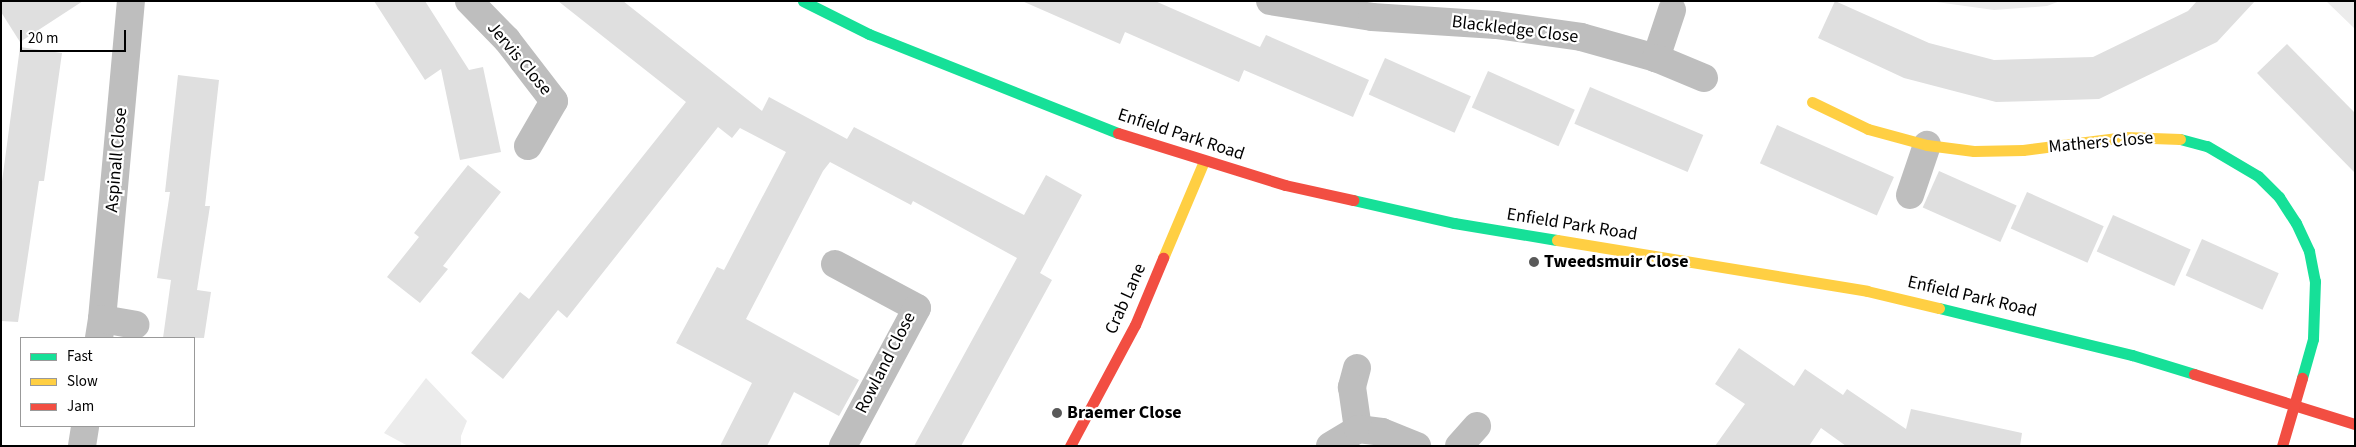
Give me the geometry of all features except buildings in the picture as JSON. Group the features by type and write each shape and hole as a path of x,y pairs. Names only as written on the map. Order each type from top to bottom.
{"street":[{"name":"Aspinall Close","path":"131,1 101,329 135,324"},
{"name":"Jervis Close","path":"469,1 507,40 554,101 528,146"},
{"name":"Enfield Park Road","path":"803,1 870,34 967,76 1131,138 1303,190 1454,223 1868,291 2123,352 2355,424"},
{"name":"Blackledge Close","path":"1270,1 1374,9 1581,37 1656,58 1704,78"},
{"path":"1656,58 1672,10"},
{"name":"Mathers Close","path":"1812,102 1868,129 1927,145 1974,151 2023,150 2125,138 2170,137 2207,146 2258,176 2279,198 2296,223 2308,251 2315,281 2313,339 2295,404"},
{"path":"1910,195 1927,145"},
{"name":"Crab Lane","path":"1070,446 1135,325 1204,161"},
{"name":"Rowland Close","path":"835,264 917,308 843,446"},
{"path":"1357,368 1352,388 1358,429"},
{"path":"2282,446 2295,404"},
{"path":"82,446 85,427"},
{"path":"1330,446 1358,429 1382,432 1417,446"}],"shaded area":[{"path":"1929,1 2060,1 2047,6 1994,10"},
{"path":"2326,1 2355,1 2355,29"},
{"path":"426,378 467,421 461,436 461,446 408,446 384,433"}],"traffic: fast":[{"path":"803,1 869,34 1118,133"},
{"path":"2180,139 2207,146 2258,176 2279,197 2296,223 2309,251 2315,281 2313,339 2302,378"},
{"path":"1353,200 1454,223 1557,240"},
{"path":"1939,308 2132,355 2194,374"}],"traffic: slow":[{"path":"1812,102 1868,129 1927,145 1974,151 2023,150 2125,137 2180,139"},
{"path":"1163,258 1204,161"},
{"path":"1557,240 1867,291 1939,308"}],"traffic: jam":[{"path":"1118,133 1285,185 1353,200"},
{"path":"1070,446 1135,325 1163,258"},
{"path":"2194,374 2355,424"},
{"path":"2282,446 2302,378"}],"place":[{"name":"Tweedsmuir Close","path":"1534,262"},
{"name":"Braemer Close","path":"1057,413"}]}
